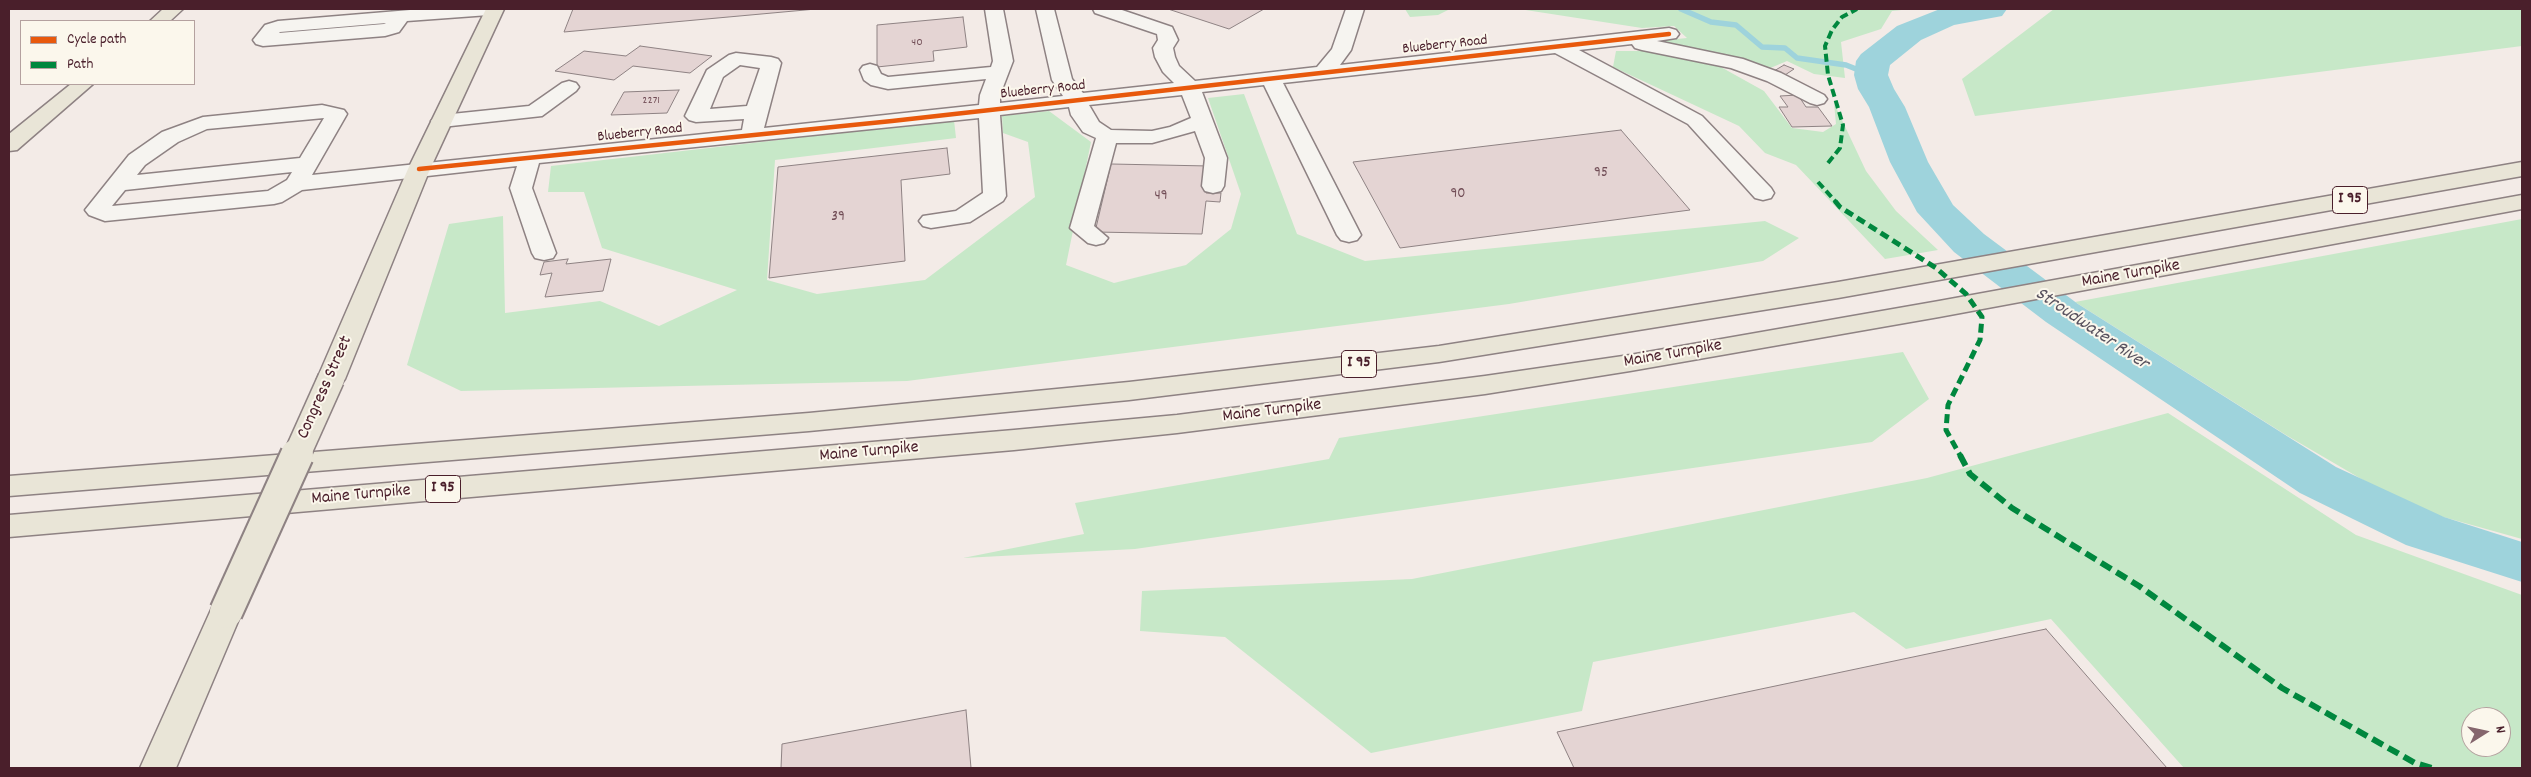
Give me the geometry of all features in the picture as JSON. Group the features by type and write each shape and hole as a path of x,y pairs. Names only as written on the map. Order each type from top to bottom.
{"main road":[{"path":"160,20 174,9"},
{"name":"Congress Street","path":"158,768 331,379 419,169 495,9"},
{"path":"9,145 82,85"},
{"name":"Maine Turnpike","path":"9,486 809,422 1129,391 1468,350 1600,330 1905,278 2522,169"},
{"name":"Maine Turnpike","path":"9,526 1004,441 1177,424 1495,383 1630,363 2218,259 2522,202"}],"street":[{"path":"401,16 392,28 385,30 263,40 272,29 278,27 401,16 489,9"},
{"path":"931,221 962,217 995,196 989,110 990,95 1003,61 994,9"},
{"path":"1045,9 1062,80 1077,100 1082,114 1091,127 1107,136 1152,137 1176,132 1202,121"},
{"path":"1102,9 1165,31 1168,40 1163,48 1170,68 1190,88 1216,158 1213,186"},
{"path":"1324,72 1341,50 1355,9"},
{"name":"Blueberry Road","path":"296,184 419,169 989,110 1669,34"},
{"path":"1616,40 1670,48 1736,63 1774,77 1817,99"},
{"path":"1557,46 1695,120 1763,193"},
{"path":"870,70 871,76 878,81 888,83 1000,72"},
{"path":"1270,78 1349,235"},
{"path":"442,122 535,112 569,88"},
{"path":"322,111 337,114 308,164 296,184 274,197 105,214 97,210 136,160 186,128 203,123 322,111"},
{"path":"752,135 756,112"},
{"path":"1096,238 1082,228 1107,136"},
{"path":"530,158 521,188 544,252"},
{"path":"117,184 308,164"}],"green space":[{"path":"1405,9 1450,9 1438,15 1410,17"},
{"path":"1519,9 1911,9 1892,11 1881,29 1841,42 1845,78 1814,74 1787,61 1768,69 1647,42 1687,38 1674,26 1642,28"},
{"path":"2054,9 2522,9 2522,46 1975,116 1962,79"},
{"path":"1616,51 1659,51 1719,66 1764,91 1792,128 1823,132 1836,124 1834,103 1866,171 1896,211 1938,250 1885,259 1796,165 1765,153 1739,126 1613,67"},
{"path":"1244,94 1297,234 1365,261 1765,221 1799,238 1763,261 1509,304 907,381 461,391 407,365 449,224 503,216 505,313 600,301 659,326 737,290 602,248 584,192 548,192 551,166 954,120 956,138 775,160 767,280 817,294 925,280 1035,197 1028,142 1003,133 1002,116 1049,111 1091,142 1066,265 1114,283 1186,265 1231,229 1241,194 1208,98"},
{"path":"2522,219 2522,539 2411,508 2286,435 2075,302"},
{"path":"1903,352 1929,399 1872,442 1135,549 963,558 1084,534 1075,503 1329,459 1339,438"},
{"path":"2168,413 2356,535 2522,595 2522,768 2184,768 2051,619 1906,649 1854,612 1593,662 1582,711 1371,753 1225,637 1140,631 1142,591 1412,579 1927,478"}],"building":[{"path":"573,9 816,9 564,32"},
{"path":"1168,9 1264,9 1229,29"},
{"path":"963,17 967,47 933,51 934,61 877,67 877,25"},
{"path":"640,46 712,56 690,73 633,66 614,80 555,71 584,51 626,56"},
{"path":"1784,65 1794,69 1785,75 1774,71"},
{"path":"679,90 667,113 611,115 624,92"},
{"path":"1798,95 1806,107 1818,107 1832,126 1792,127 1779,107 1788,107 1780,96"},
{"path":"1621,130 1690,210 1400,248 1353,162"},
{"path":"947,148 950,174 901,180 905,261 769,278 778,167"},
{"path":"1111,164 1209,166 1206,193 1221,193 1220,202 1206,201 1202,234 1095,232"},
{"path":"568,259 566,264 611,259 603,291 545,297 552,273 540,275 544,262"},
{"path":"2046,629 2167,768 1574,768 1557,732"},
{"path":"966,710 971,768 781,768 782,744"}],"waterway":[{"path":"1681,9 1711,22 1736,25 1762,47 1785,48 1797,58 1846,65 1871,75"},
{"name":"Stroudwater River","path":"1991,9 1946,17 1929,24 1909,33 1873,61 1871,75 1876,89 1887,107 1909,162 1937,212 1969,243 2062,313 2318,480 2425,531 2522,562"}],"marked path":[{"path":"1828,163 1840,148 1843,125 1828,75 1825,46 1832,30 1842,17 1857,9"},
{"path":"1818,182 1840,207 1936,268 1966,294 1982,317 1980,340 1948,405 1946,430 1970,474 2012,508 2139,586 2282,688 2415,763 2432,768"}],"cycle path":[{"path":"419,169 892,121 1669,34"}]}
